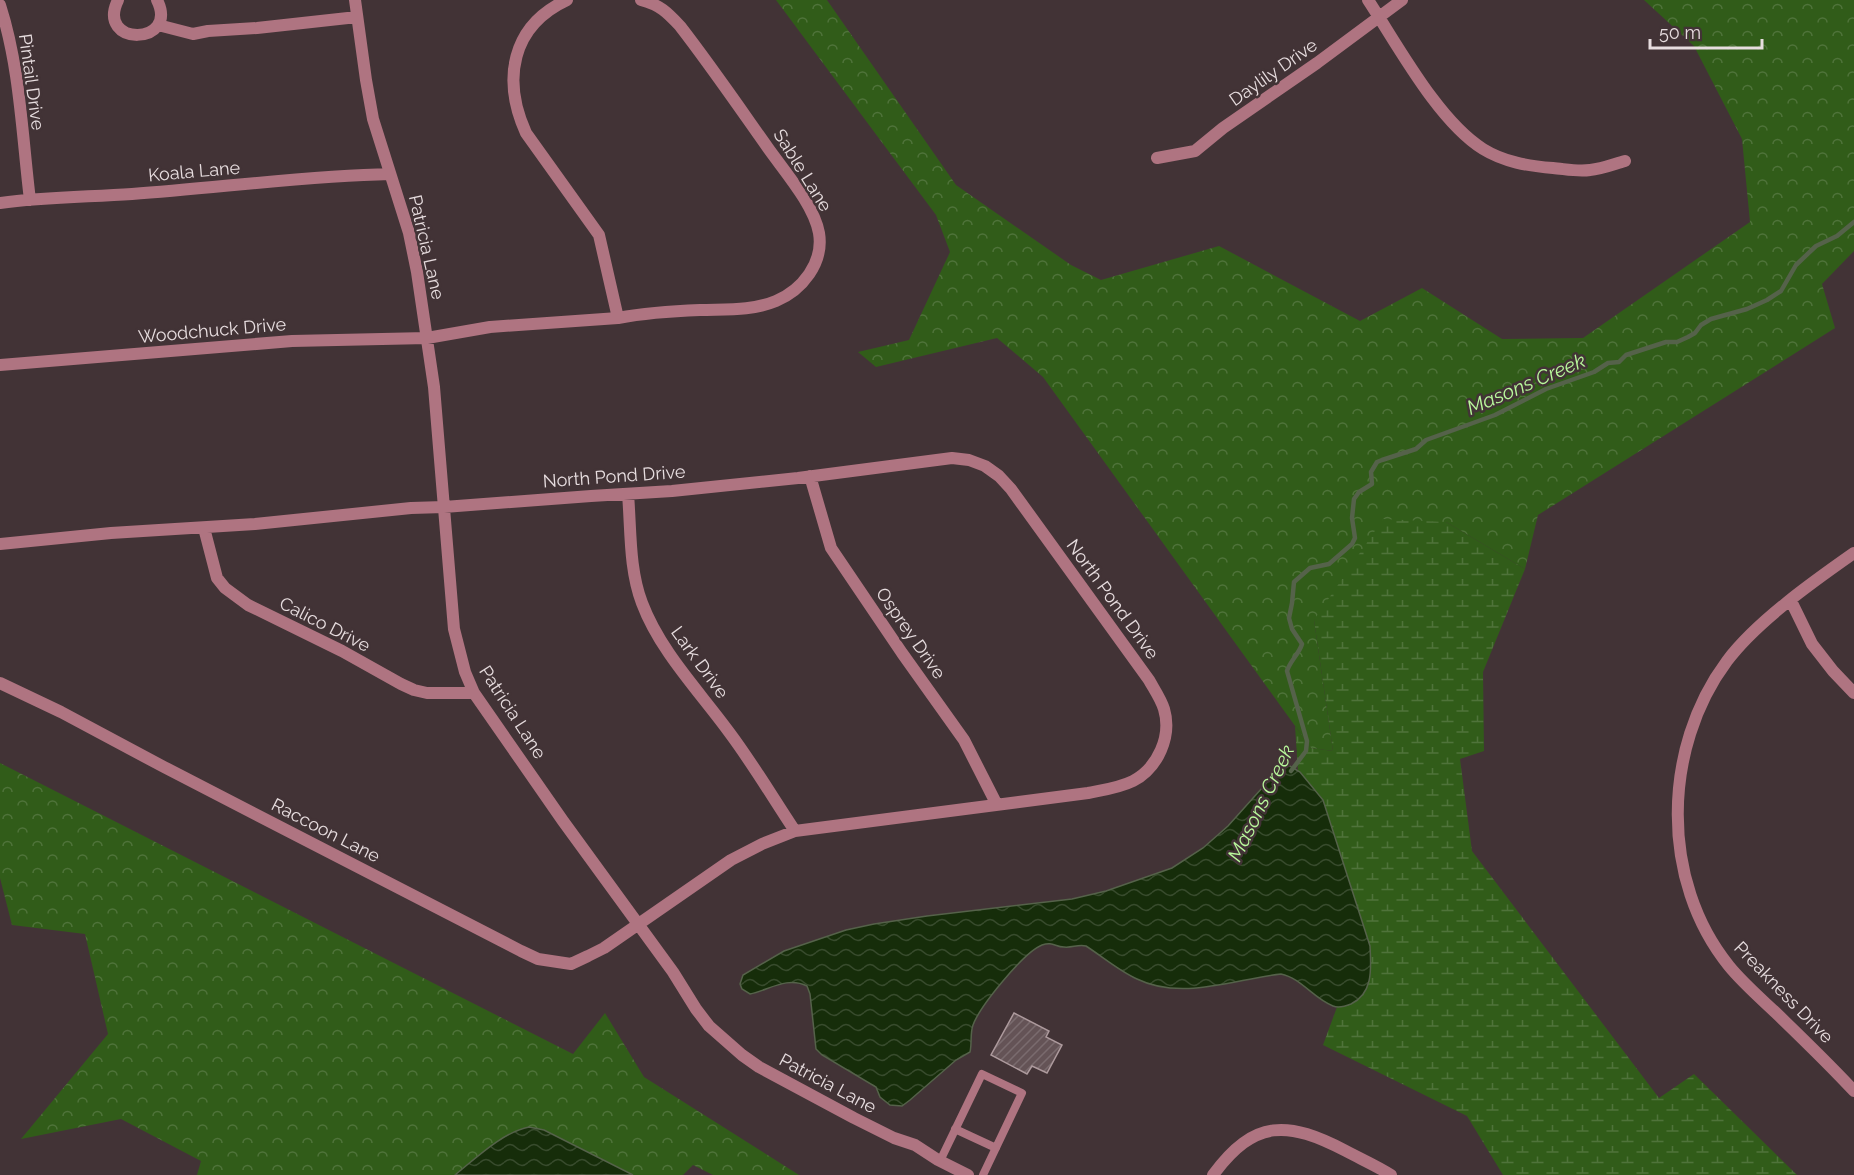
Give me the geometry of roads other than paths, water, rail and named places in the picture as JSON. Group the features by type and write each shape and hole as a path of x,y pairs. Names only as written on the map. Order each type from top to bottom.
{"street":[{"path":"118,0 115,6 115,21 124,32 139,36 158,25 161,10 157,0"},
{"name":"Patricia Lane","path":"355,0 369,100 378,138 404,214 414,253 434,387 454,629 461,662 474,693 709,1026 759,1067 854,1118 894,1138 915,1145 968,1175"},
{"path":"567,0 540,17 522,41 513,70 515,102 526,133 599,235 618,318"},
{"name":"Sable Lane","path":"427,338 490,327 757,306 774,302 791,294 804,282 814,267 819,251 819,234 806,203 717,75 669,14 656,4 641,0"},
{"path":"1368,0 1442,110 1468,138 1483,149 1499,157 1534,166 1588,171 1625,161"},
{"name":"Daylily Drive","path":"1157,158 1195,151 1223,128 1317,63 1402,0"},
{"name":"Pintail Drive","path":"0,5 14,65 30,200"},
{"path":"158,25 194,34 357,17"},
{"name":"Koala Lane","path":"0,203 255,184 327,176 390,174"},
{"name":"Woodchuck Drive","path":"0,366 292,341 427,338"},
{"name":"North Pond Drive","path":"444,507 756,483 952,458 969,460 985,466 1011,489 1149,680 1164,709 1167,726 1158,757 1135,780 1121,786 1088,793 795,831 731,860 638,924"},
{"name":"Osprey Drive","path":"810,476 831,548 964,740 997,805"},
{"name":"Lark Drive","path":"628,494 634,571 648,617 666,647 749,760 795,831"},
{"path":"0,543 111,533 204,528 411,507 444,507"},
{"name":"Calico Drive","path":"204,528 217,578 236,597 248,605 342,651 414,690 426,693 474,693"},
{"name":"Preakness Drive","path":"1854,553 1758,629 1728,660 1697,713 1680,772 1677,813 1685,873 1707,931 1729,965 1854,1091"},
{"path":"1791,601 1812,644 1854,693"},
{"name":"Raccoon Lane","path":"0,683 538,959 571,963 604,948 638,924"},
{"path":"1213,1175 1245,1142 1258,1133 1274,1130 1305,1132 1391,1175"}],"lane":[{"path":"940,1161 982,1074 1022,1093 983,1175"},
{"path":"955,1129 996,1148"}],"water":[{"path":"1288,765 1300,772 1323,800 1370,946 1370,979 1364,993 1351,1004 1340,1007 1326,1003 1295,980 1281,974 1209,987 1172,988 1154,985 1124,972 1086,946 1061,947 1046,944 1025,958 1003,980 984,1005 973,1025 970,1052 956,1060 902,1106 890,1105 880,1097 876,1087 822,1055 816,1049 810,994 807,986 792,982 750,994 742,989 740,984 743,975 784,951 846,930 927,916 1072,899 1106,891 1172,868 1203,848 1228,826 1271,778 1283,766"},
{"path":"529,1127 544,1130 633,1175 455,1175 509,1134"}],"waterway":[{"name":"Masons Creek","path":"1291,771 1306,751 1307,741 1287,671 1302,644 1292,629 1289,618 1294,582 1310,568 1329,564 1352,544 1355,538 1352,518 1354,499 1359,492 1372,484 1371,472 1377,462 1416,449 1426,440 1495,415 1546,389 1594,372 1608,363 1619,362 1626,355 1666,342 1677,342 1695,333 1701,325 1711,319 1747,309 1767,300 1781,291 1796,265 1816,246 1837,236 1854,222"}]}
